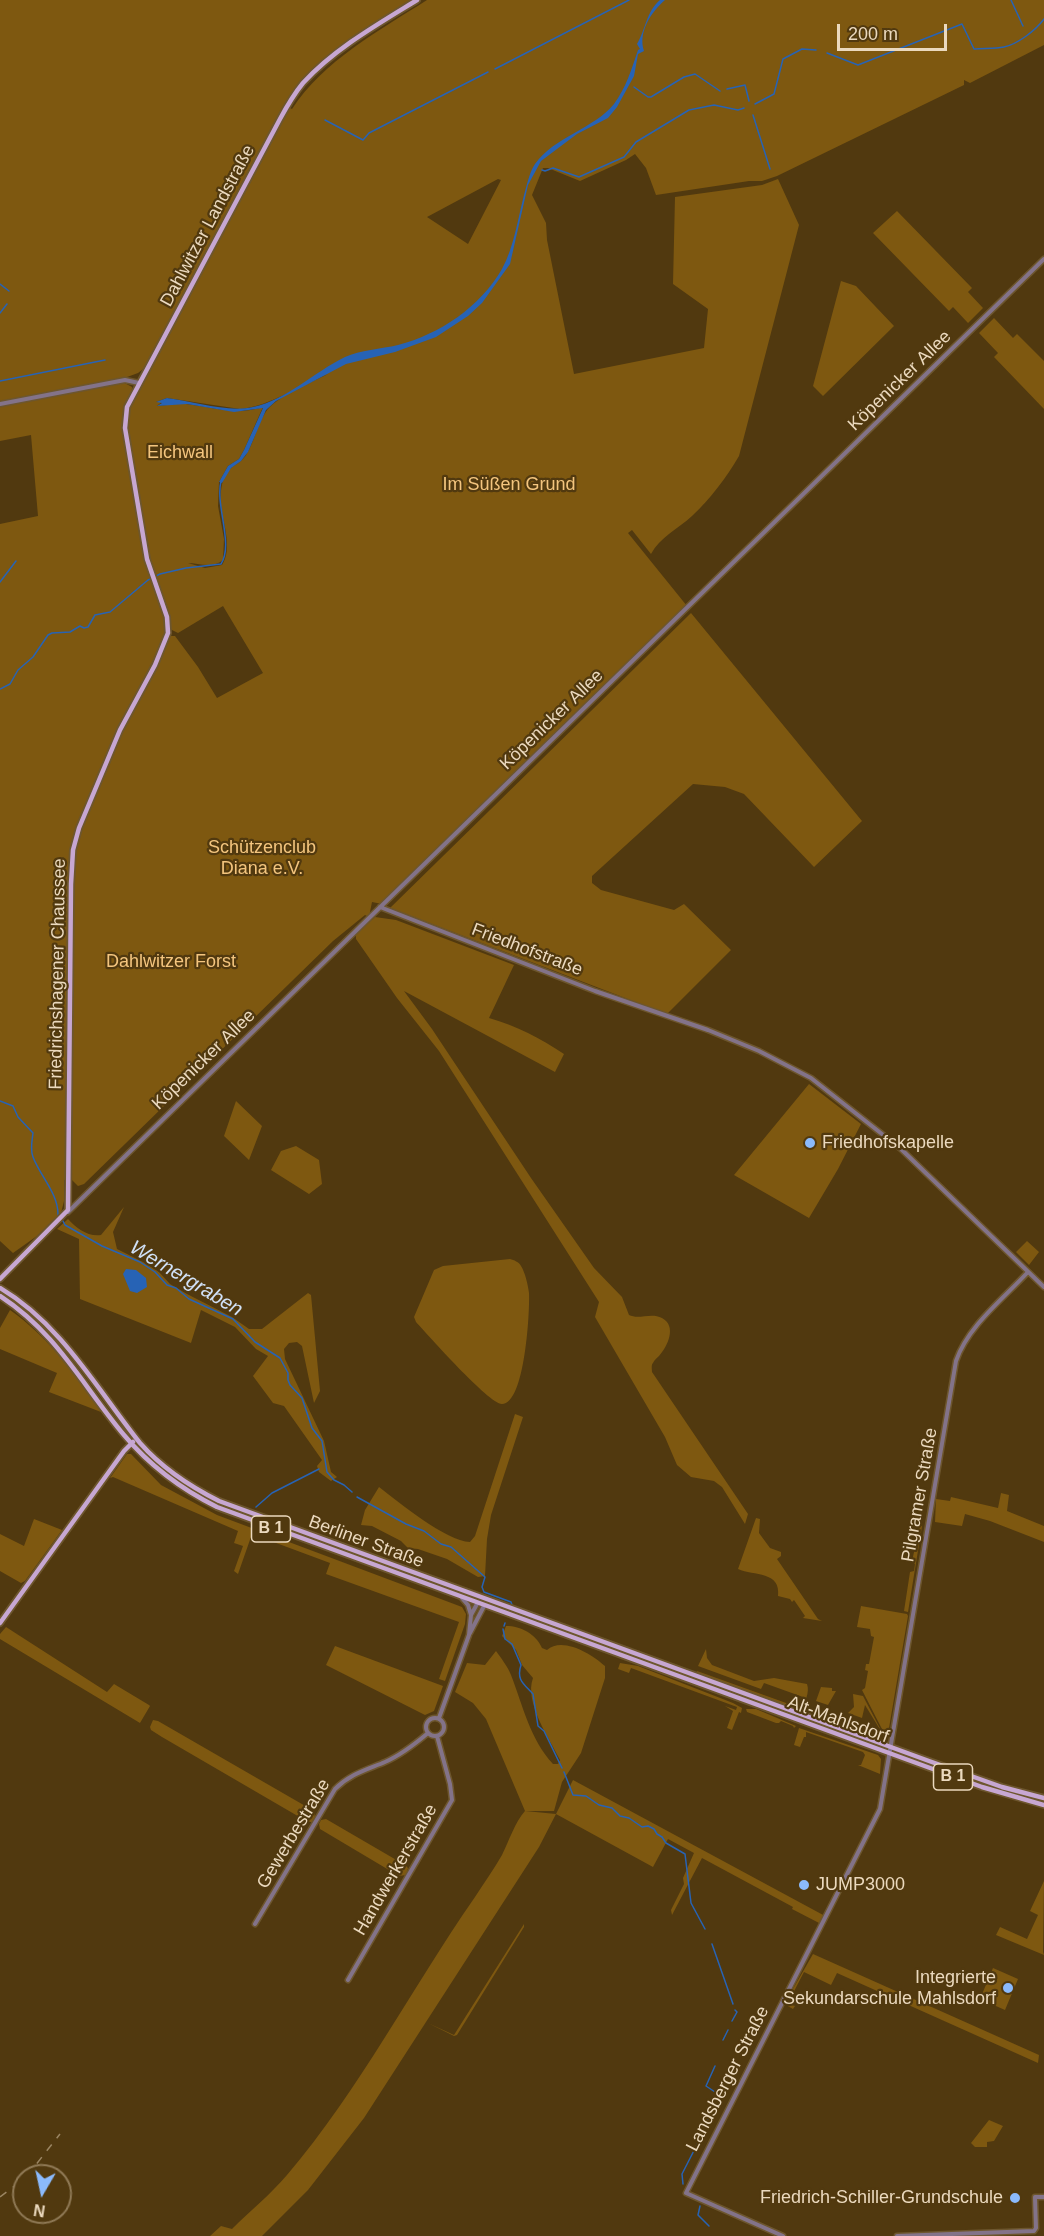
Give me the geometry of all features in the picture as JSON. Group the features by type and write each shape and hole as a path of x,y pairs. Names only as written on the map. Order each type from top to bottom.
{"main road":[{"name":"Dahlwitzer Landstraße","path":"139,383 299,88 348,45 417,0"},
{"name":"Friedrichshagener Chaussee","path":"66,1214 69,1204 73,850 81,822 120,730 168,633 166,617 151,573 124,424 127,407 139,383"},
{"path":"0,1279 66,1214"},
{"name":"Berliner Straße","path":"0,1288 25,1305 54,1332 155,1459 176,1476 219,1501 625,1650"},
{"name":"Berliner Straße","path":"0,1296 34,1322 52,1341 131,1443 172,1482 217,1507 623,1657"},
{"path":"0,1623 61,1537 137,1438"},
{"name":"Alt-Mahlsdorf","path":"625,1650 1002,1787 1044,1798"},
{"name":"Alt-Mahlsdorf","path":"623,1657 982,1787 1044,1805"}],"street":[{"name":"Köpenicker Allee","path":"66,1214 1044,259"},
{"path":"0,404 125,380 139,383"},
{"name":"Friedhofstraße","path":"380,907 595,991 759,1051 811,1078 901,1149 1044,1287"},
{"path":"69,1204 79,1202"},
{"name":"Pilgramer Straße","path":"891,1747 955,1365 970,1334 1028,1272"},
{"path":"462,1598 468,1605 471,1615 470,1633"},
{"path":"471,1615 477,1604"},
{"path":"437,1736 428,1733 425,1727 428,1720 439,1718 470,1633 484,1606"},
{"name":"Handwerkerstraße","path":"348,1980 452,1800 437,1736 442,1734 444,1727 439,1718"},
{"name":"Gewerbestraße","path":"255,1924 335,1789 351,1775 400,1754 428,1733"},
{"name":"Landsberger Straße","path":"783,2236 686,2193 880,1809 891,1747"},
{"path":"897,2236 1035,2230 1035,2197 1044,2197"}],"green space":[{"path":"0,0 413,0 344,45 298,87 147,366 138,373 119,380 132,387 123,427 149,574 164,614 166,629 155,660 122,722 74,840 68,1179 64,1180 64,1201 61,1213 37,1236 13,1253 0,1241 0,524 38,516 31,435 0,441"},
{"path":"427,0 1044,0 1044,45 970,83 964,80 964,85 777,176 762,181 656,195 646,168 635,154 580,181 543,168 532,195 546,223 547,240 574,374 704,348 708,309 673,284 675,197 762,185 778,179 799,225 739,456 706,502 664,538 651,554 632,530 628,533 687,606 382,904 372,902 369,917 365,915 333,941 84,1184 78,1186 71,1179 73,875 79,834 124,726 169,636 175,636 217,698 263,673 223,606 178,633 170,629 148,556 126,427 128,408 288,107 292,109 305,92 336,61","holes":["498,179 501,180 468,244 427,217","328,374 294,391 270,407 262,418 246,455 228,471 222,485 222,513 227,544 222,565 205,568 188,563 210,565 223,560 224,539 218,506 219,482 228,466 239,459 263,407 234,411 186,404 157,406 162,402 156,402 167,398 240,409 263,404"]},
{"path":"897,211 972,288 968,292 983,308 968,323 953,307 949,311 873,233"},
{"path":"841,281 856,286 894,326 823,396 813,386"},
{"path":"994,318 1013,338 1017,334 1044,361 1044,409 994,357 998,353 979,333"},
{"path":"691,613 862,821 814,867 744,794 725,787 693,784 592,876 592,883 601,890 674,910 684,904 731,950 667,1014 390,908"},
{"path":"375,917 396,920 514,965 489,1018 528,1033 564,1054 555,1072 404,991 594,1268 622,1297 629,1315 658,1316 667,1322 670,1336 662,1352 652,1364 652,1372 748,1514 745,1524 722,1487 714,1481 691,1477 677,1465 665,1437 595,1317 599,1302 439,1051 397,998 356,939 356,934"},
{"path":"809,1084 861,1124 809,1218 734,1175"},
{"path":"236,1101 262,1126 249,1160 224,1136"},
{"path":"296,1146 319,1160 322,1184 309,1194 271,1170 281,1151"},
{"path":"124,1207 113,1232 117,1249 159,1272 170,1284 232,1317 249,1329 262,1329 308,1293 311,1295 320,1391 314,1403 302,1346 297,1342 289,1343 284,1349 285,1359 324,1441 331,1472 337,1477 331,1481 319,1472 317,1466 322,1460 284,1406 273,1403 253,1376 268,1356 256,1349 235,1327 201,1310 191,1343 80,1299 79,1239 57,1229 68,1219 91,1235 101,1235"},
{"path":"1027,1241 1039,1252 1029,1265 1016,1252"},
{"path":"510,1259 519,1263 525,1275 529,1293 528,1318 521,1374 510,1400 502,1404 495,1401 472,1381 416,1322 414,1317 434,1270 443,1266"},
{"path":"10,1310 49,1344 82,1384 101,1412 49,1392 57,1373 0,1349 0,1328"},
{"path":"515,1414 523,1417 491,1515 485,1576 478,1577 447,1559 408,1548 401,1541 372,1526 361,1525 365,1510 379,1487 436,1528 460,1540 470,1542 475,1536"},
{"path":"127,1454 131,1454 161,1485 217,1515 462,1607 466,1614 465,1624 445,1681 439,1679 459,1622 326,1574 330,1563 252,1534 238,1574 234,1571 243,1546 234,1543 238,1531 113,1477 110,1478"},
{"path":"1001,1493 1009,1495 1007,1511 1044,1526 1044,1542 965,1514 962,1526 935,1522 936,1499 950,1501 951,1497 998,1508"},
{"path":"756,1518 760,1519 759,1533 770,1548 781,1552 781,1556 777,1559 818,1619 822,1621 803,1618 805,1616 794,1600 792,1602 790,1599 778,1596 778,1588 771,1578 738,1569"},
{"path":"34,1519 62,1530 25,1581 21,1583 0,1571 0,1534 24,1546"},
{"path":"917,1525 922,1526 908,1612 904,1611 910,1572 914,1571 915,1564 912,1561 917,1539"},
{"path":"861,1606 908,1616 888,1734 885,1735 862,1690 865,1688 868,1671 865,1670 866,1664 869,1664 874,1637 871,1636 870,1629 857,1627"},
{"path":"506,1626 517,1627 527,1632 542,1648 547,1650 561,1645 577,1648 593,1656 605,1666 605,1678 581,1753 562,1782 554,1811 525,1811 486,1719 473,1703 455,1692 467,1663 485,1665 496,1651 510,1672 538,1744 553,1764 558,1764 560,1760 535,1709 531,1688 533,1678 522,1665 516,1650 502,1636"},
{"path":"6,1627 107,1692 114,1684 149,1705 140,1723 0,1639 0,1634"},
{"path":"335,1646 443,1686 434,1711 425,1715 326,1665"},
{"path":"706,1649 707,1658 712,1665 754,1681 774,1678 807,1684 807,1694 803,1705 799,1710 795,1710 696,1674 697,1671 800,1708 803,1697 764,1683 761,1689 698,1666"},
{"path":"620,1663 638,1666 733,1703 742,1708 741,1713 739,1712 732,1730 727,1728 733,1711 725,1706 736,1710 737,1707 631,1668 629,1673 618,1669"},
{"path":"821,1687 832,1688 832,1691 836,1691 828,1705 816,1701"},
{"path":"853,1694 863,1696 884,1736 865,1705 862,1718 848,1713 854,1707"},
{"path":"746,1709 756,1709 796,1726 794,1728 781,1721 776,1723 747,1712"},
{"path":"153,1720 314,1811 315,1818 312,1822 308,1822 162,1737 151,1730"},
{"path":"799,1728 878,1755 881,1759 880,1774 858,1765 861,1765 865,1755 863,1752 806,1732 806,1737 800,1747 794,1745"},
{"path":"573,1780 825,1916 821,1924 702,1858 672,1915 671,1910 684,1884 683,1878 694,1853 668,1839 653,1867 556,1814"},
{"path":"525,1811 556,1814 539,1847 364,2118 308,2190 262,2236 210,2236 221,2226 232,2229 267,2196 313,2142 362,2074 496,1865"},
{"path":"326,1819 405,1865 408,1868 406,1875 399,1876 320,1829 321,1820"},
{"path":"1044,1881 1044,1955 996,1935 1000,1927 1027,1939 1038,1915 1030,1911"},
{"path":"524,1924 457,2035 454,2036 428,2023 454,2035"},
{"path":"813,1954 1039,2055 1038,2063 837,1973 831,1985 804,1972 790,1999 792,2005 795,2006 793,2009 786,2005 786,2001"},
{"path":"993,1968 1018,1979 1005,2010 980,1999"},
{"path":"989,2120 1003,2126 994,2141 987,2142 987,2147 975,2147 971,2143"}],"water":[{"path":"660,0 665,0 655,11 644,30 644,51 638,54 634,76 617,107 608,118 577,134 541,161 528,185 510,264 482,303 468,316 436,337 395,352 346,364 276,401 266,410 248,452 231,468 222,483 219,482 228,466 239,459 263,408 234,412 187,404 157,406 162,403 156,402 167,398 233,409 253,407 289,392 345,357 398,345 429,334 470,307 493,283 502,269 513,242 528,179 535,164 563,139 596,120 614,104 625,85 640,49 637,44 649,15"},
{"path":"126,1269 136,1270 146,1278 147,1287 137,1293 130,1291 123,1274"}],"waterway":[{"path":"495,69 629,0"},
{"path":"1011,0 1023,26"},
{"path":"827,53 858,65 962,24 974,49 1000,48 1021,40 1044,19"},
{"path":"755,104 774,94 783,59 802,49 816,50"},
{"path":"325,120 363,140 369,133 488,72"},
{"path":"634,87 651,97 684,77 695,74 720,91"},
{"path":"727,89 745,85 749,101"},
{"path":"542,170 553,168 579,177 624,157 636,142 689,110 714,105 738,110 744,108"},
{"path":"753,115 770,169"},
{"path":"0,284 9,291"},
{"path":"0,313 7,304"},
{"path":"0,381 105,360"},
{"path":"0,689 10,684 18,670 33,657 48,635 70,632 80,626 88,627 95,615 110,612 148,580 160,574 221,564 226,546 220,502 221,481"},
{"path":"0,582 16,561"},
{"name":"Wernergraben","path":"0,1101 13,1106 18,1117 33,1133 32,1154 56,1200 58,1216"},
{"name":"Wernergraben","path":"63,1221 65,1225 102,1246 140,1262 155,1272 167,1285 176,1288 189,1299 233,1319 255,1342 280,1358 288,1373 290,1385 302,1398 312,1428 322,1441 327,1472 334,1480 352,1492"},
{"path":"256,1507 272,1493 319,1469"},
{"name":"Wernergraben","path":"357,1497 406,1524 424,1531 441,1544 451,1547 485,1577 482,1587 484,1592 511,1602 512,1605"},
{"name":"Wernergraben","path":"503,1629 505,1639 512,1644 521,1665 520,1678 533,1694 538,1726 544,1731 562,1768"},
{"name":"Wernergraben","path":"564,1772 573,1795 586,1796 599,1805 612,1808 620,1816 629,1818 642,1827 648,1826 654,1829 666,1843 685,1854 691,1903 705,1929"},
{"name":"Wernergraben","path":"712,1944 733,2004"},
{"name":"Wernergraben","path":"732,2021 737,2012 735,2010"},
{"name":"Wernergraben","path":"723,2040 728,2030"},
{"name":"Wernergraben","path":"715,2066 706,2086 715,2092"},
{"name":"Wernergraben","path":"683,2184 682,2174 705,2129 713,2100"},
{"name":"Wernergraben","path":"700,2206 698,2215 709,2226"}],"railway":[{"path":"36,2164 60,2134"},
{"path":"0,2197 12,2188"}],"place":[{"name":"Friedhofskapelle","path":"810,1143"},
{"name":"JUMP3000","path":"804,1885"},
{"name":"Integrierte Sekundarschule Mahlsdorf","path":"1008,1988"},
{"name":"Friedrich-Schiller-Grundschule","path":"1015,2198"}],"park label":[{"name":"Eichwall","path":"180,453"},
{"name":"Im Süßen Grund","path":"509,485"},
{"name":"Schützenclub Diana e.V.","path":"262,858"},
{"name":"Dahlwitzer Forst","path":"171,962"}]}
